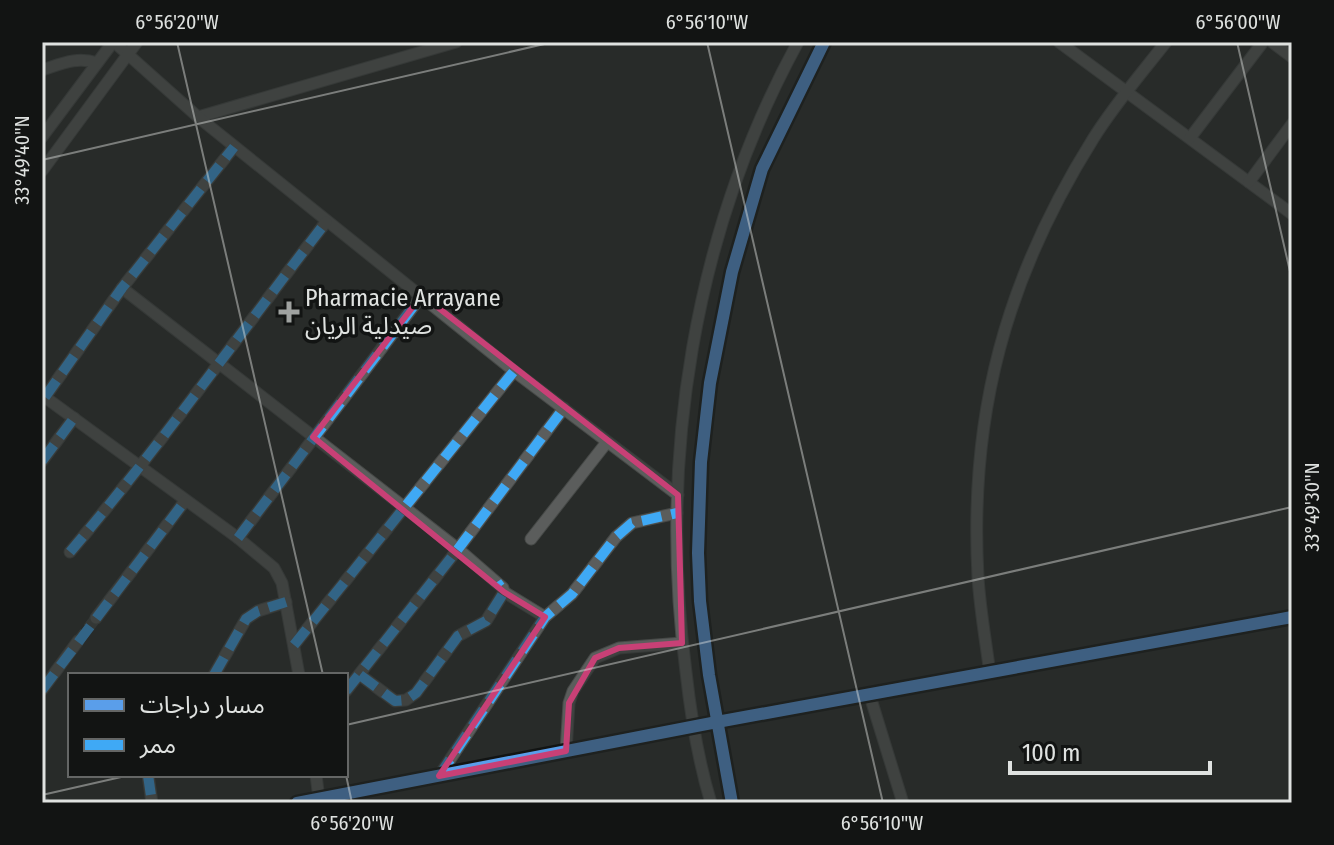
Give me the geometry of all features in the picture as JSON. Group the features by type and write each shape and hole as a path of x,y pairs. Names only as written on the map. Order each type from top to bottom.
{"street":[{"path":"42,137 113,42 198,117 326,222 422,295 514,371 678,495"},
{"path":"42,171 137,42"},
{"path":"198,117 456,42"},
{"path":"711,803 692,728 675,548 686,394 696,329 729,202 758,122 798,42"},
{"path":"732,803 703,635 698,553 701,462 716,342 732,272 762,169 824,42"},
{"path":"1059,42 1292,214"},
{"path":"990,674 978,579 978,474 994,363 1006,319 1066,184 1094,137 1166,42"},
{"path":"1190,138 1263,42"},
{"path":"1272,42 1292,57"},
{"path":"42,70 75,60 97,63"},
{"path":"1249,182 1292,124"},
{"path":"234,147 122,288 43,396 238,538 274,568 281,579 299,673"},
{"path":"70,552 141,468 217,362 326,222"},
{"path":"122,288 458,549 497,582 504,592 545,617"},
{"path":"238,538 422,295"},
{"path":"294,645 514,371"},
{"path":"348,689 564,408"},
{"path":"42,461 74,418"},
{"path":"531,539 607,442"},
{"path":"96,618 185,501"},
{"path":"439,776 545,617 572,594 624,528 644,519 677,513"},
{"path":"360,675 395,701 412,696 458,636 486,621 504,592"},
{"path":"215,673 246,619 258,611 286,602"},
{"path":"297,803 717,722 1292,617"},
{"path":"42,690 78,641"},
{"path":"566,751 569,703 573,691 595,658 619,648 682,643"},
{"path":"870,696 903,803"},
{"path":"148,777 152,803"},
{"path":"316,777 319,799"}],"highlighted area":[{"path":"422,295 678,495 682,643 619,648 595,658 569,703 566,751 439,776 545,617 504,592 313,437"}],"tunnel":[{"path":"78,641 96,618"}],"marked path":[{"path":"45,397 122,288 234,147"},
{"path":"70,552 168,430 326,222"},
{"path":"238,538 422,295"},
{"path":"294,645 514,371"},
{"path":"348,688 564,408"},
{"path":"42,461 74,418"},
{"path":"42,690 185,501"},
{"path":"439,776 545,617 572,594 616,537 632,523 677,513"},
{"path":"360,675 395,701 406,700 416,693 458,636 486,621 504,592 497,582"},
{"path":"215,673 246,619 258,611 286,602"},
{"path":"148,777 152,803"}],"cycle path":[{"path":"732,803 709,675 700,601 701,462 710,383 732,272 762,169 824,42"},
{"path":"297,803 717,722 1292,617"}],"place":[{"name":"Pharmacie Arrayane صيدلية الريان","path":"289,312"}]}
